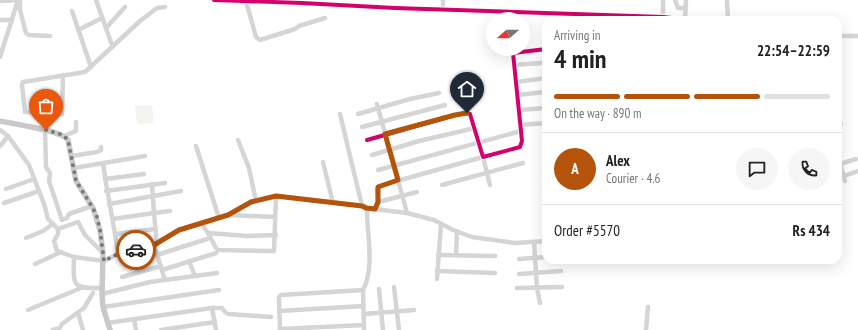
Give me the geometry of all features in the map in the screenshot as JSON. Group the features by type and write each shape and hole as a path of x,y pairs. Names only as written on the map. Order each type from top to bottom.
{"main road":[{"path":"0,122 45,130 64,136 68,140 76,181 92,206 100,230 104,261 102,288 103,307 110,330"}],"street":[{"path":"0,1 18,0"},
{"path":"0,57 18,0"},
{"path":"18,0 26,33 29,35 50,36"},
{"path":"96,0 112,45"},
{"path":"214,0 338,2 392,8 641,16"},
{"path":"443,0 443,9"},
{"path":"663,0 664,16"},
{"path":"675,0 678,8 686,8"},
{"path":"685,16 686,0"},
{"path":"727,0 728,16"},
{"path":"246,1 256,37 260,40 325,18"},
{"path":"63,75 62,114 25,112 22,83 63,75 83,72 91,67 112,45 157,8 165,6"},
{"path":"106,28 124,7"},
{"path":"72,11 91,67"},
{"path":"78,30 102,18"},
{"path":"0,20 12,20"},
{"path":"842,36 858,36"},
{"path":"0,40 6,40"},
{"path":"375,209 378,202 378,187 398,180 520,147 522,142 513,53 542,49"},
{"path":"514,65 541,63"},
{"path":"516,82 542,79"},
{"path":"517,95 542,92"},
{"path":"358,114 377,106 439,93"},
{"path":"362,127 445,105"},
{"path":"377,106 407,213"},
{"path":"518,110 542,108"},
{"path":"340,114 364,207 370,260 367,283 363,290 364,327 280,329 279,297 282,295 363,290"},
{"path":"367,140 455,115 470,114 490,185"},
{"path":"64,136 76,131 76,122"},
{"path":"520,125 542,123"},
{"path":"372,155 474,128"},
{"path":"0,130 8,136 29,165 48,220 58,229"},
{"path":"45,130 46,167 50,172 49,182 62,220 67,218 70,214 92,206"},
{"path":"378,170 521,131"},
{"path":"0,146 8,136"},
{"path":"238,140 249,168 256,201"},
{"path":"196,146 219,218"},
{"path":"72,156 97,152 101,150 101,147"},
{"path":"74,168 145,156"},
{"path":"842,163 856,159"},
{"path":"323,162 333,203"},
{"path":"103,163 106,191 113,219 118,254"},
{"path":"442,185 523,163"},
{"path":"842,171 844,178 858,171"},
{"path":"105,179 144,174"},
{"path":"6,189 34,179"},
{"path":"106,191 165,183"},
{"path":"152,184 157,255 166,280"},
{"path":"4,203 39,191"},
{"path":"109,204 181,191"},
{"path":"378,202 417,192"},
{"path":"201,224 218,250 274,251 276,235 276,196"},
{"path":"58,229 58,234 54,241 57,250 74,257 104,261 118,254 156,245 173,232 228,215 251,202 276,196 407,213 434,220 472,237 515,243 542,241"},
{"path":"113,219 170,211"},
{"path":"228,215 275,217"},
{"path":"58,229 78,222 85,235 103,253"},
{"path":"26,238 43,231 52,224"},
{"path":"437,279 441,224"},
{"path":"115,234 155,229"},
{"path":"456,255 457,231"},
{"path":"157,255 208,236 276,235"},
{"path":"534,242 537,288 540,303"},
{"path":"132,251 138,272"},
{"path":"35,264 60,252"},
{"path":"122,277 216,253"},
{"path":"438,255 495,256"},
{"path":"74,257 74,282 81,288"},
{"path":"519,259 542,257"},
{"path":"189,261 195,276"},
{"path":"519,274 562,270"},
{"path":"437,271 495,273"},
{"path":"102,294 150,282 217,273"},
{"path":"516,288 562,287"},
{"path":"28,310 81,288 102,288"},
{"path":"394,288 399,330"},
{"path":"379,289 383,330"},
{"path":"103,307 219,290"},
{"path":"53,330 60,329 62,324 84,308 93,293"},
{"path":"279,311 364,306"},
{"path":"646,330 648,307"},
{"path":"107,323 213,308 222,308 228,314 271,317"},
{"path":"213,308 216,330"},
{"path":"364,314 396,310 414,310"},
{"path":"78,313 83,330"},
{"path":"134,319 136,330"},
{"path":"161,330 215,322"}],"shaded area":[{"path":"152,105 154,123 137,124 135,106"}],"cycle path":[{"path":"214,0 633,16"},
{"path":"367,140 467,113 470,114 483,157 520,147 522,141 513,53 542,49"}],"way so far":[{"path":"46,130 63,135 68,140 76,181 97,217 104,261 118,254 136,250"}],"route":[{"path":"136,250 154,245 170,236 173,232 228,215 251,202 276,196 365,206 366,208 375,209 378,202 378,187 398,180 385,134 467,113"}]}
